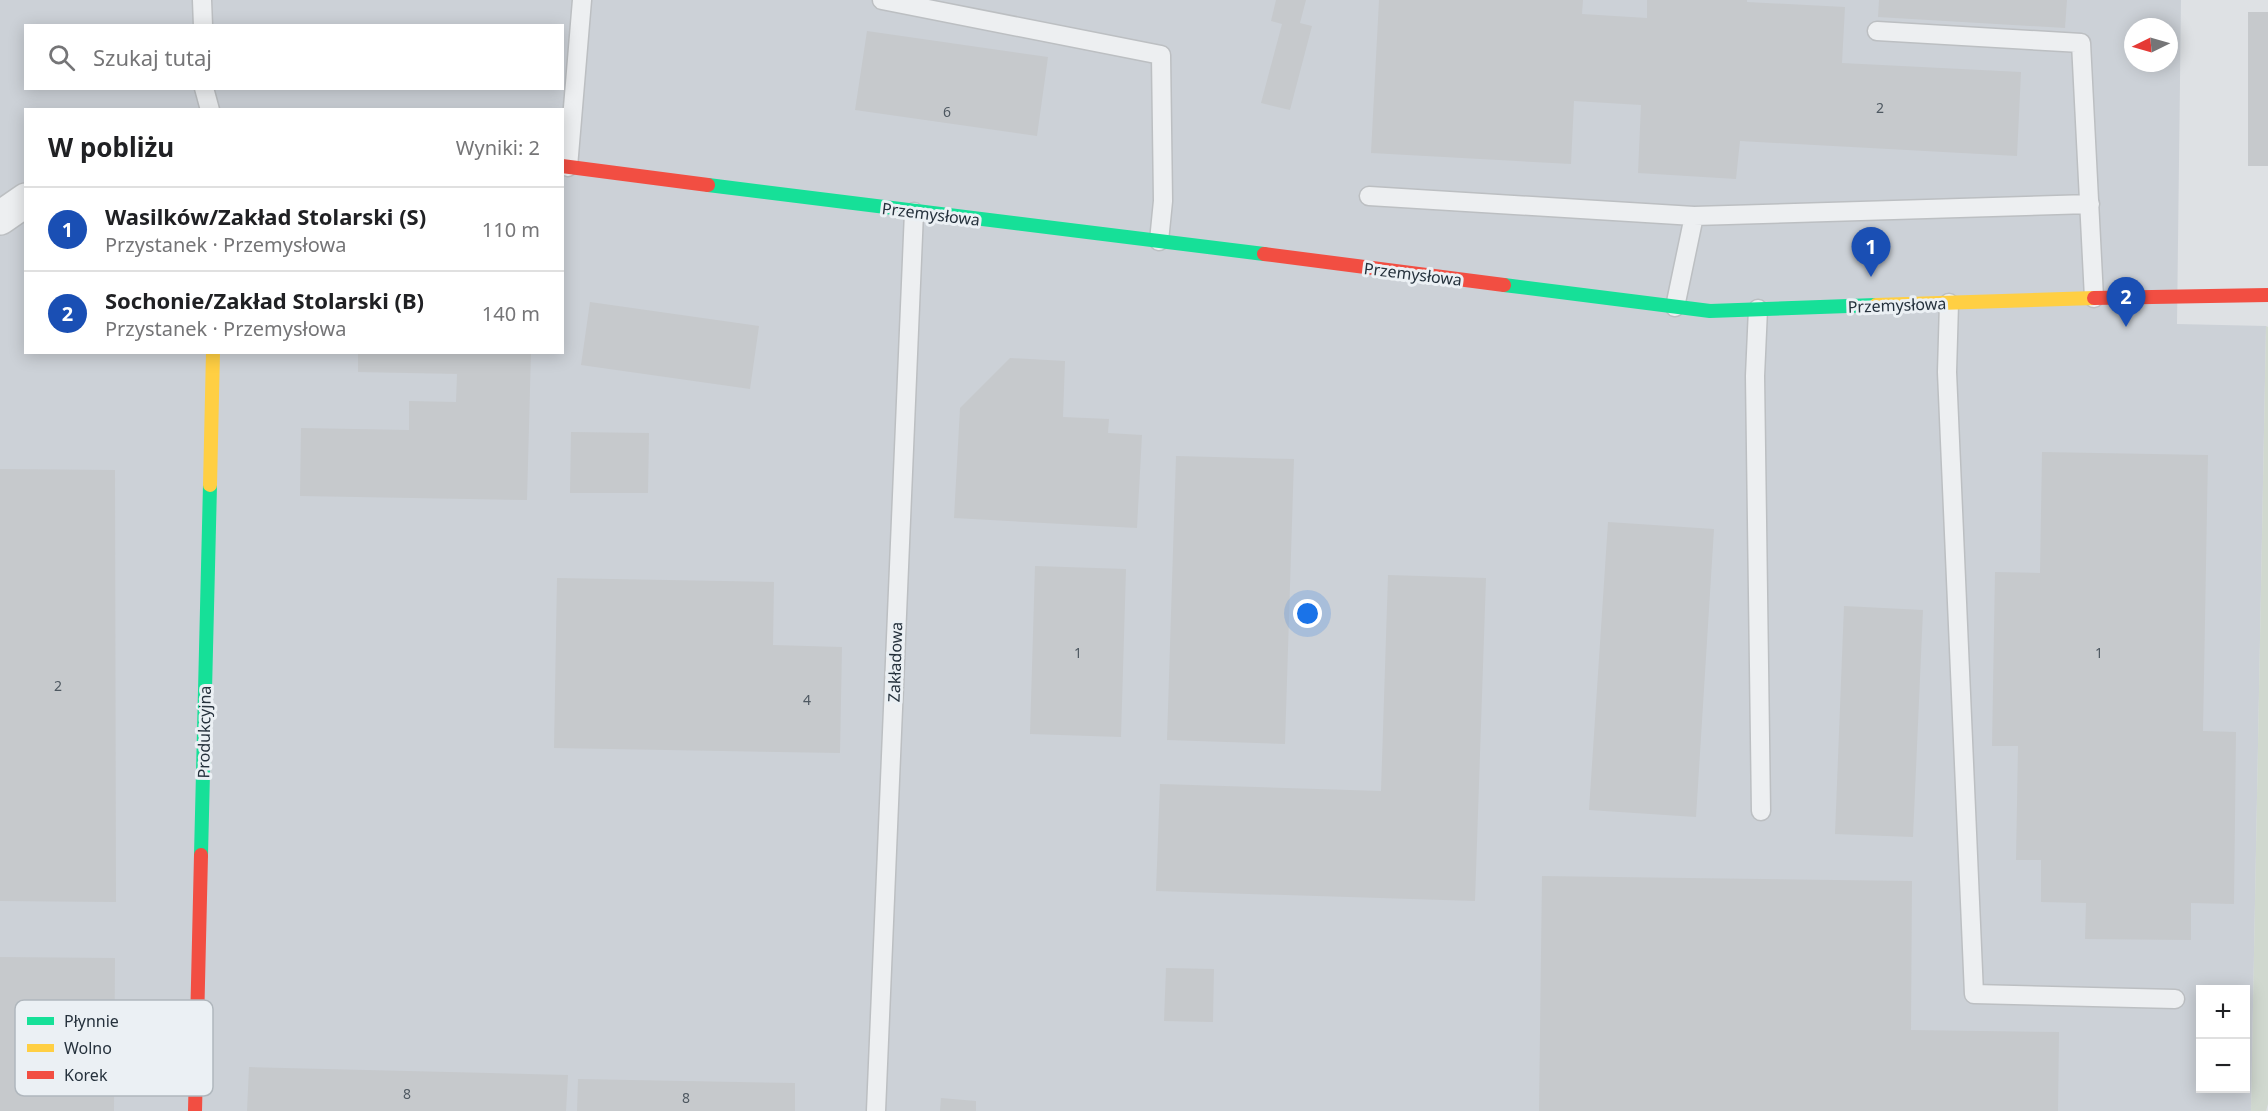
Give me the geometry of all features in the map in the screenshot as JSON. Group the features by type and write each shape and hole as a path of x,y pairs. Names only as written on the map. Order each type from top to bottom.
{"street":[{"name":"Przemysłowa","path":"565,166 1710,311 2094,298 2268,295"},
{"path":"0,218 24,201"},
{"name":"Produkcyjna","path":"198,1000 213,354"},
{"name":"Produkcyjna","path":"195,1096 195,1111"}],"lane":[{"path":"202,0 203,24"},
{"path":"565,166 582,0"},
{"path":"882,0 1161,55 1163,201 1159,241"},
{"path":"1877,31 2081,44 2094,298"},
{"path":"205,90 209,108"},
{"path":"1369,196 1694,216 2090,204"},
{"name":"Zakładowa","path":"876,1111 914,212"},
{"path":"1675,307 1694,216"},
{"path":"1949,303 1947,372 1974,993 2175,999"},
{"path":"1758,309 1755,376 1761,812"}],"shaded area":[{"path":"0,0 2181,0 2177,324 2266,326 2251,1111 0,1111"},
{"path":"2266,326 2268,327 2268,1104 2266,1111 2251,1111"}],"building":[{"path":"1276,0 1306,0 1300,23 1312,26 1290,110 1261,103 1282,24 1271,21"},
{"path":"1379,0 1583,0 1582,14 1647,18 1647,0 1747,0 1747,2 1845,7 1842,63 2021,72 2017,156 1740,141 1736,179 1638,173 1641,105 1574,101 1571,164 1371,153"},
{"path":"1879,0 2067,0 2065,28 1878,17"},
{"path":"2248,12 2268,12 2268,166 2248,166"},
{"path":"867,31 1048,57 1037,136 855,110"},
{"path":"590,302 759,326 750,389 581,365"},
{"path":"358,354 531,354 527,500 300,496 301,428 409,430 409,401 456,402 457,374 358,372"},
{"path":"1010,358 1065,361 1063,417 1109,419 1108,433 1142,435 1137,528 954,518 960,408"},
{"path":"571,432 649,433 648,493 570,493"},
{"path":"2042,452 2208,455 2203,731 2236,732 2234,904 2191,903 2191,940 2085,939 2086,903 2041,902 2041,860 2016,860 2018,746 1992,746 1995,572 2040,573"},
{"path":"1176,456 1294,459 1285,744 1167,740"},
{"path":"0,469 115,470 116,902 0,901"},
{"path":"1608,522 1714,529 1696,817 1589,810"},
{"path":"1035,566 1126,569 1121,737 1030,734"},
{"path":"1388,575 1486,578 1475,901 1156,891 1160,784 1381,791"},
{"path":"557,578 774,582 773,645 842,647 840,753 554,748"},
{"path":"1844,606 1923,610 1913,837 1835,834"},
{"path":"1542,876 1912,881 1911,1030 2059,1032 2058,1111 1539,1111"},
{"path":"0,957 115,958 115,1000 15,1000 15,1096 114,1096 114,1111 0,1111"},
{"path":"1166,968 1214,969 1213,1022 1164,1021"},
{"path":"249,1067 568,1075 566,1111 247,1111"},
{"path":"578,1079 795,1083 795,1111 577,1111"},
{"path":"941,1098 976,1101 976,1111 940,1111"}],"traffic: fast":[{"path":"708,185 1264,254"},
{"path":"1504,285 1710,311 1876,305"},
{"path":"201,855 210,485"}],"traffic: slow":[{"path":"1876,305 2094,298"},
{"path":"210,485 213,354"}],"traffic: jam":[{"path":"564,166 708,185"},
{"path":"1264,254 1504,285"},
{"path":"2094,298 2268,295"},
{"path":"198,1000 201,855"},
{"path":"195,1096 195,1111"}],"place":[{"name":"Wasilków/Zakład Stolarski (S)","path":"1871,277"},
{"name":"Sochonie/Zakład Stolarski (B)","path":"2126,327"}]}
